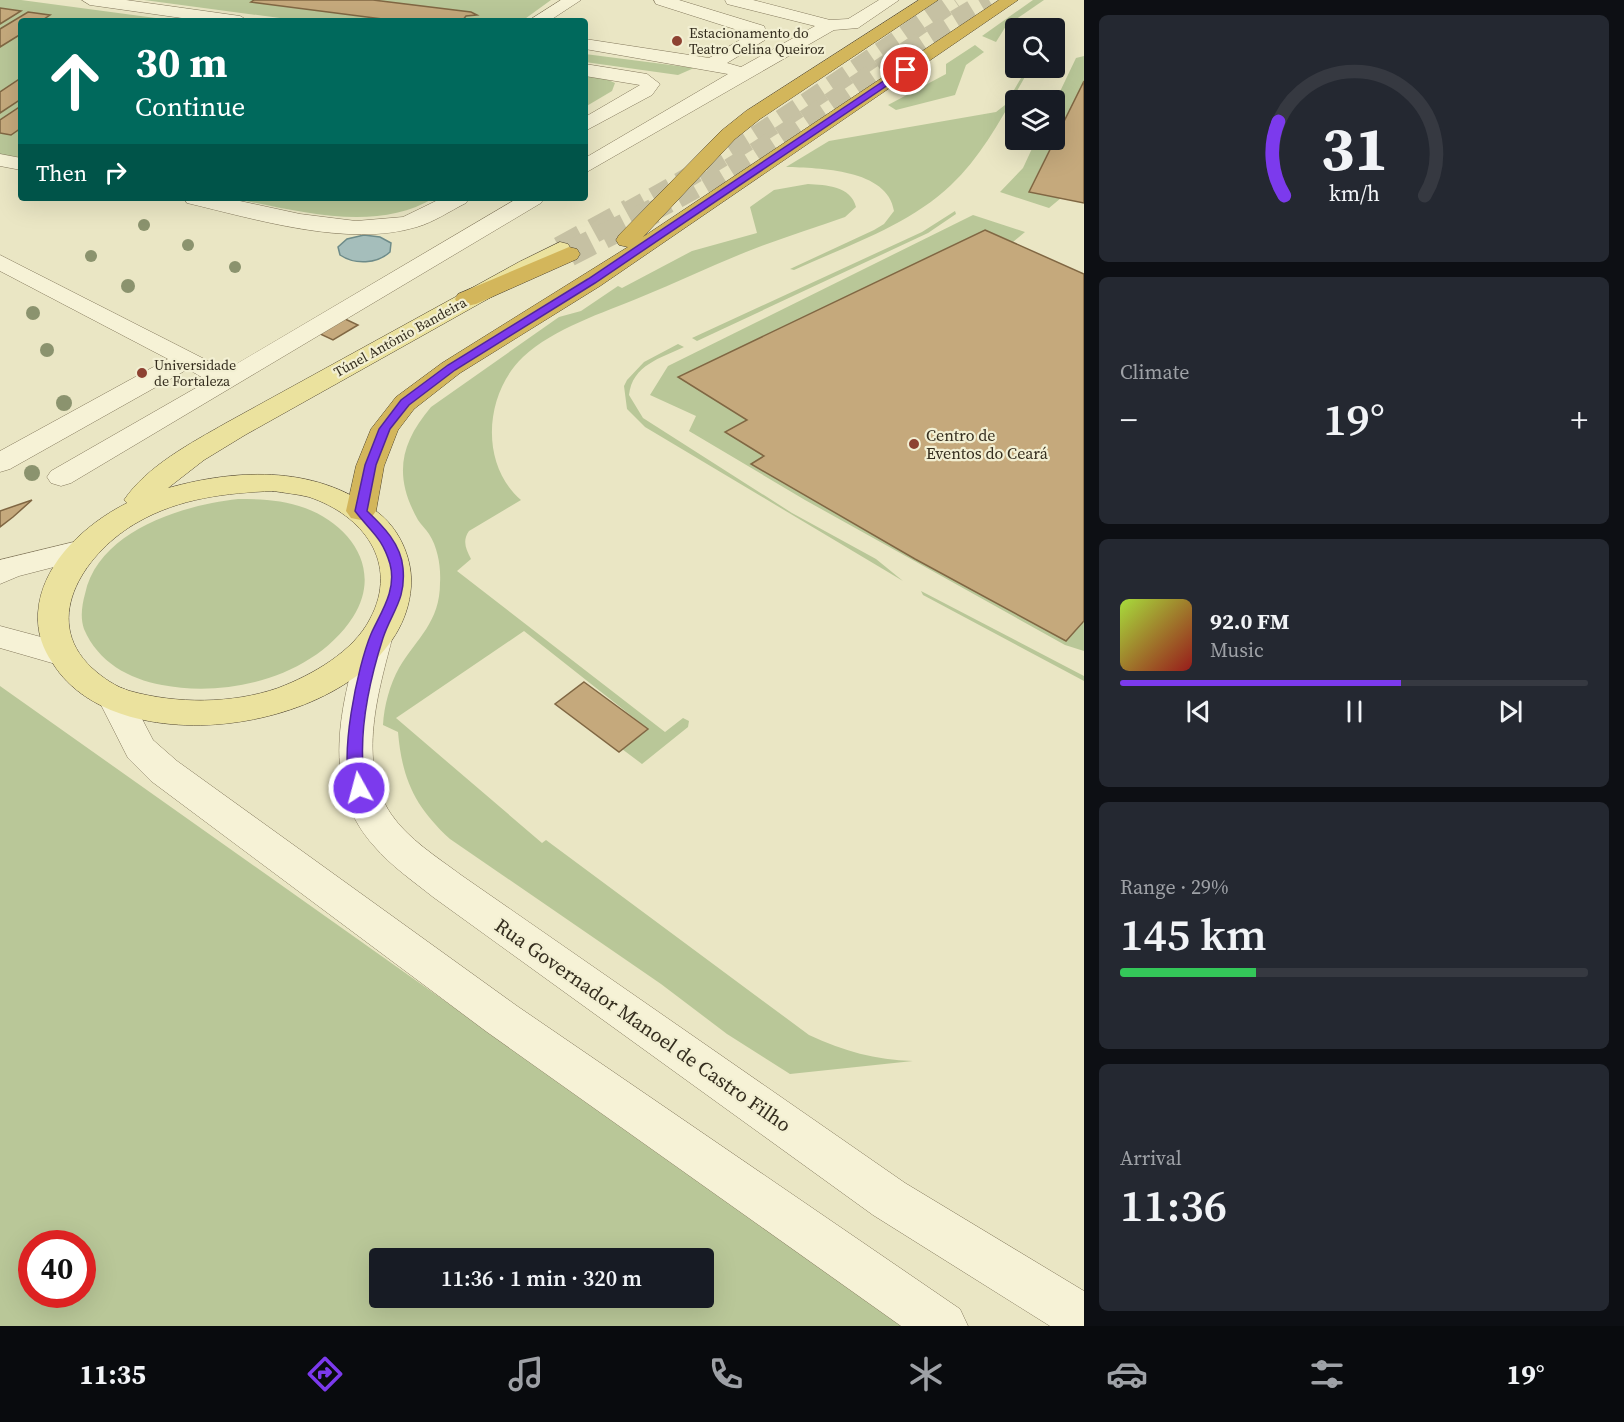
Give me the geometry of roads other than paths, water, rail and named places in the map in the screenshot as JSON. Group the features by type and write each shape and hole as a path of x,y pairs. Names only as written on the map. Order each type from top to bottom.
{"highway":[{"path":"525,321 576,278 612,254 744,121 930,0"},
{"path":"361,511 370,465 385,429 405,403 451,368 592,281 1010,0"},
{"path":"467,299 564,251"}],"main road":[{"name":"Túnel Antônio Bandeira","path":"124,517 153,485 242,427 467,299"},
{"path":"273,482 321,492 361,511 386,536 397,567 395,600 377,635 341,670 290,697 230,712 168,713 115,699 81,679 59,653 51,622 58,585 82,550 124,517 166,496 219,484 273,482"}],"street":[{"path":"90,0 219,18"},
{"path":"542,18 573,0"},
{"path":"662,0 752,27 760,33 712,64"},
{"path":"733,0 830,25 852,24 891,0"},
{"path":"588,165 742,73 830,25"},
{"path":"588,44 712,64 742,73"},
{"path":"588,70 640,78 651,84 645,91 588,123"},
{"path":"0,160 18,163"},
{"path":"211,201 346,227 374,228 406,224 452,201"},
{"path":"61,477 528,201"},
{"path":"0,262 188,359 225,382"},
{"path":"0,463 188,359"},
{"path":"3,568 82,550"},
{"name":"Rua Governador Manoel de Castro Filho","path":"377,635 360,696 354,766 359,788 367,806 391,840 447,886 889,1199 1084,1319"},
{"path":"0,637 59,653"},
{"path":"115,699 140,749 164,771 502,1019 943,1326"}],"water":[{"path":"364,235 380,237 391,243 390,252 379,259 366,262 359,262 340,255 338,247 347,239"}],"tunnel":[{"path":"627,212 753,137 835,84 955,0"},
{"path":"651,212 738,163 904,53 989,0"},
{"path":"560,249 630,211"},
{"path":"569,254 654,211"}],"place":[{"name":"Estacionamento do Teatro Celina Queiroz","path":"677,41"},
{"name":"Universidade de Fortaleza","path":"142,373"},
{"name":"Centro de Eventos do Ceará","path":"914,444"}]}
